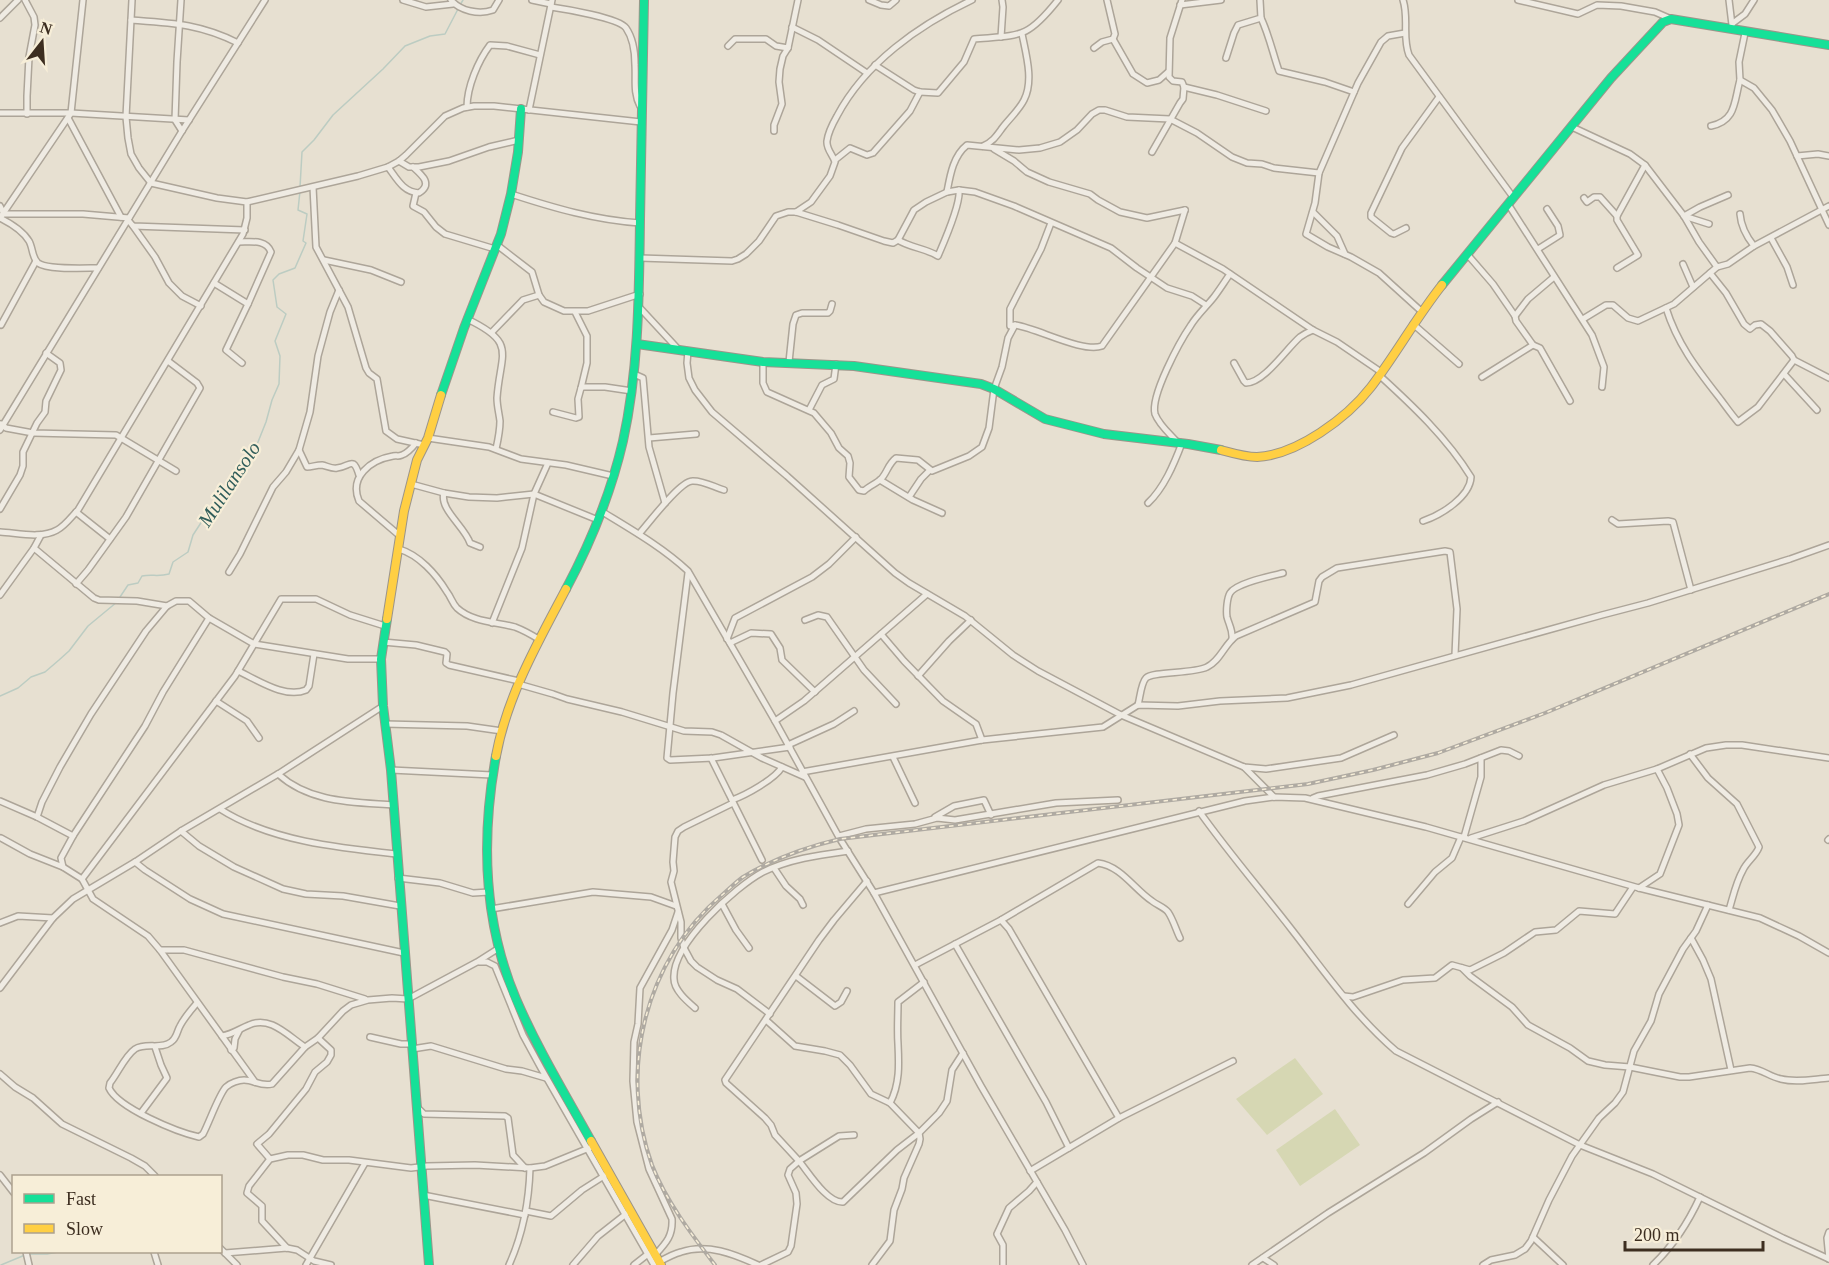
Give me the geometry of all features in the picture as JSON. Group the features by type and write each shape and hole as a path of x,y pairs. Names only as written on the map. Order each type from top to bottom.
{"street":[{"path":"0,18 18,0"},
{"path":"25,0 34,17 35,25 29,57 27,114"},
{"path":"1,217 70,115 83,0"},
{"path":"132,0 126,117 131,154 151,183 217,198 247,202 300,190 388,167 399,161 445,116 467,107 494,106 641,122"},
{"path":"181,0 175,120 182,131"},
{"path":"176,471 121,437 33,433 1,426 265,0"},
{"path":"403,0 426,7 455,4 471,12 490,12 499,0"},
{"path":"532,0 613,20 626,28 633,45 635,94 641,107"},
{"path":"644,0 640,294 634,374 627,420 602,511 582,558 519,683 502,730 492,775 486,837 491,909 509,982 524,1018 591,1147 656,1260"},
{"path":"774,131 774,124 782,104 780,69 783,56 788,48 798,0"},
{"path":"869,0 885,6 891,6 896,0"},
{"path":"835,160 827,146 828,135 843,105 867,73 927,25 972,0"},
{"path":"1001,37 1000,24 1004,7 1002,0"},
{"path":"875,65 920,92 940,92 947,80 964,62 974,39 1022,34 1038,23 1058,0"},
{"path":"1107,0 1115,34 1113,39 1133,74 1147,83 1159,80 1168,72"},
{"path":"1152,152 1184,99 1182,82 1173,81 1168,72 1170,38 1181,3 1221,0"},
{"path":"1260,0 1261,18 1279,71 1354,92"},
{"path":"1403,0 1407,19 1409,55 1511,200 1554,277 1583,319 1592,335 1604,367 1602,387"},
{"path":"1518,0 1578,14 1597,4 1622,6 1655,12 1671,20"},
{"path":"1729,0 1732,26"},
{"path":"1732,26 1745,14 1754,0"},
{"path":"427,1264 417,1107 381,659 400,536 417,460 467,319 496,247 511,194 525,110 551,4"},
{"path":"1226,58 1238,25 1261,18"},
{"path":"131,20 179,23 218,33 238,43"},
{"path":"637,344 763,362 836,364 981,384 1057,423 1104,434 1180,443 1256,457 1282,453 1306,442 1335,421 1358,400 1380,373 1421,311 1611,78 1663,22 1671,20 1732,26 1745,33 1829,45"},
{"path":"792,27 818,40 867,73"},
{"path":"1406,33 1388,36 1381,42 1354,92 1319,173 1313,212 1306,234 1383,276 1421,311"},
{"path":"1711,126 1722,124 1728,119 1740,80 1739,62 1745,33"},
{"path":"982,147 992,143 1026,96 1028,68 1022,34"},
{"path":"728,46 735,39 766,39 776,46 788,48"},
{"path":"1094,48 1102,42 1113,39"},
{"path":"467,107 467,94 471,82 490,45 507,46 540,55"},
{"path":"1740,80 1760,94 1780,124 1829,225"},
{"path":"1184,87 1266,111"},
{"path":"796,212 811,202 830,176 835,160 850,148 867,155 873,153 910,111 920,92"},
{"path":"1406,228 1391,233 1371,217 1371,213 1402,148 1438,97"},
{"path":"947,192 951,172 961,150 967,145 993,149 1040,148 1060,142 1074,133 1099,110 1127,117 1170,119 1197,133 1232,157 1247,163 1319,173"},
{"path":"0,113 189,120"},
{"path":"70,115 121,217"},
{"path":"1572,127 1630,154 1645,165 1684,216 1717,267"},
{"path":"399,161 405,166 413,167 449,161 489,147 519,140"},
{"path":"993,149 1014,161 1027,172 1049,182 1090,194 1120,212 1147,218 1185,210 1174,243 1102,346 1096,348 1012,325"},
{"path":"1797,156 1818,154 1829,156"},
{"path":"1617,216 1645,165"},
{"path":"388,167 404,188 416,193 422,192 424,176 413,167"},
{"path":"312,187 316,247 348,308 366,368 377,380 386,432 397,439 496,449 521,459 567,465 613,476"},
{"path":"640,258 738,260 759,241 776,216 780,213 796,212 893,243 898,240 914,210 947,192 959,190 986,195 1111,248 1167,288 1192,296 1206,305"},
{"path":"898,240 907,246 929,250 938,256 957,207 959,190"},
{"path":"416,193 413,206 424,212 440,231 496,247 532,272 540,295 544,303 548,305 575,312 600,308 640,294"},
{"path":"511,194 552,208 587,216 640,223"},
{"path":"1684,216 1728,195"},
{"path":"1584,198 1587,202 1594,197 1600,197 1617,216 1617,220 1638,255 1617,268"},
{"path":"0,532 41,535 60,528 76,512 239,242 247,218 247,202"},
{"path":"0,206 1,217"},
{"path":"1583,319 1606,305 1613,304 1628,318 1638,321 1685,296 1717,267 1728,264 1754,246 1829,206"},
{"path":"1538,249 1560,235 1558,226 1547,209"},
{"path":"1313,212 1337,236 1345,254"},
{"path":"1,217 83,214 129,219 155,257 169,283 182,296 201,306"},
{"path":"1740,214 1740,223 1754,246"},
{"path":"1684,216 1709,224"},
{"path":"1,217 28,239 36,261 41,264 52,267 98,268"},
{"path":"909,497 930,470 969,456 982,447 989,428 994,389 1000,376 1012,325 1010,309 1051,223"},
{"path":"134,226 244,230"},
{"path":"1771,238 1793,285"},
{"path":"239,242 263,243 271,252 226,350 242,363"},
{"path":"1174,243 1230,274 1312,330 1337,342 1380,373 1445,442 1471,477 1471,481 1452,505 1433,518 1423,521"},
{"path":"1467,254 1493,284 1533,345 1540,348 1570,401"},
{"path":"324,260 371,270 401,282"},
{"path":"1,325 36,261"},
{"path":"1683,264 1694,286"},
{"path":"1710,273 1726,293 1744,324 1750,329 1761,324 1770,331 1794,360 1829,378"},
{"path":"1180,443 1155,413 1161,382 1191,325 1230,274"},
{"path":"1515,316 1528,299 1554,277"},
{"path":"214,283 248,304"},
{"path":"229,572 273,487 286,472 299,450 310,412 318,356 330,312 339,290"},
{"path":"492,332 523,300 540,295"},
{"path":"789,362 796,315 828,313 832,304"},
{"path":"639,307 678,349"},
{"path":"1666,308 1687,356 1738,422 1758,407 1794,360"},
{"path":"553,412 579,417 578,399 588,357 587,336 575,312"},
{"path":"467,319 492,332 499,340 503,353 497,396 500,426 496,449"},
{"path":"1413,324 1459,364"},
{"path":"1234,363 1244,381 1253,383 1300,336 1312,330"},
{"path":"1482,377 1533,345"},
{"path":"688,351 689,378 712,412 788,476 895,573 970,620 1013,655 1038,671 1121,716 1244,767 1266,769 1341,758 1394,735"},
{"path":"0,509 20,475 23,466 23,452 45,412 46,401 61,370 60,363 46,353"},
{"path":"76,584 126,516 200,388 197,382 168,361"},
{"path":"763,362 763,383 767,392 809,410 830,431 839,448 848,456 849,477 856,488 864,491 871,484 880,480 896,458 918,460 930,470"},
{"path":"809,410 822,385 834,379 836,364"},
{"path":"634,374 643,378 651,457 665,503"},
{"path":"1784,374 1817,410"},
{"path":"581,388 590,386 632,391"},
{"path":"648,438 696,434"},
{"path":"400,536 359,501 356,485 359,475 367,467 375,462 406,453 423,442"},
{"path":"1148,503 1165,478 1180,443"},
{"path":"299,450 307,467 318,465 339,468 351,464 356,466 359,475"},
{"path":"492,623 522,548 534,494 548,463"},
{"path":"880,480 942,513"},
{"path":"639,534 665,503 689,481 697,481 724,490"},
{"path":"411,484 444,493 488,498 534,494 598,520"},
{"path":"444,493 442,499 444,505 467,535 470,543 480,547"},
{"path":"602,511 639,534 688,571 915,965 1083,1265"},
{"path":"76,512 110,539"},
{"path":"1612,520 1618,524 1650,521 1673,522 1691,590"},
{"path":"0,595 34,549 41,535"},
{"path":"728,641 735,618 812,577 829,564 856,537"},
{"path":"383,642 416,645 445,652 447,654 446,663 449,666 519,683 567,699 622,712 669,727 712,732 749,752 804,774 982,740 1103,727 1138,705 1178,706 1220,701 1287,698 1351,685 1648,603 1829,545"},
{"path":"34,549 94,598 167,606"},
{"path":"399,549 409,553 428,567 459,610 492,623 516,627 540,640"},
{"path":"1138,705 1146,678 1150,675 1196,671 1208,667 1215,662 1232,639 1315,602 1319,581 1333,569 1445,551 1450,552 1457,609 1455,655"},
{"path":"688,571 669,727 668,759 711,758 789,746 834,724 854,711"},
{"path":"1232,639 1233,632 1227,614 1231,591 1283,573"},
{"path":"775,721 815,692 927,594"},
{"path":"82,879 238,671 280,600 283,598 316,599 350,615 386,626"},
{"path":"37,817 51,783 91,714 146,631 167,606 176,601 189,601 209,618 254,644 348,659 381,659"},
{"path":"805,620 818,615 825,616 854,657 896,704"},
{"path":"63,867 61,858 73,836 145,726 163,692 209,618"},
{"path":"918,676 970,620"},
{"path":"728,641 751,633 771,634 780,648 782,660 815,692"},
{"path":"881,634 918,676 948,705 976,724 982,740"},
{"path":"238,671 288,692 299,692 306,690 309,686 314,654"},
{"path":"216,701 247,721 259,738"},
{"path":"0,988 53,918 87,889 278,774 383,706"},
{"path":"386,724 466,726 502,730"},
{"path":"1465,838 1524,821 1604,785 1657,769 1706,748 1742,745 1829,758"},
{"path":"1311,799 1427,775 1501,750 1519,756"},
{"path":"1690,754 1708,778 1737,804 1759,847 1756,854 1744,866 1729,910"},
{"path":"893,757 915,803"},
{"path":"711,758 762,860"},
{"path":"1408,904 1435,872 1452,858 1465,838 1481,777 1481,758"},
{"path":"782,767 779,772 741,797 684,826 675,837 674,872 670,882 684,948 691,961 717,980 737,989 768,1017 790,1043 798,1048 825,1050 840,1055 871,1094 890,1103 919,1133 919,1144 904,1178 893,1215 890,1241 872,1265"},
{"path":"1244,767 1274,797"},
{"path":"1344,996 1353,997 1399,981 1435,978 1452,965 1470,970 1504,953 1535,932 1556,930 1579,911 1615,914 1636,887 1660,873 1679,825 1677,814 1657,769"},
{"path":"391,770 492,775"},
{"path":"278,774 302,790 320,797 393,805"},
{"path":"874,893 1245,801 1274,797 1311,799 1465,838 1636,887 1760,918 1829,952"},
{"path":"839,836 866,829 915,824 934,818 952,807 983,800 986,801 991,815"},
{"path":"934,818 955,820 1056,803 1118,800"},
{"path":"0,801 73,836"},
{"path":"220,809 244,822 286,835 351,849 397,854"},
{"path":"1199,811 1344,996 1384,1042 1396,1051 1580,1145 1653,1174 1829,1259"},
{"path":"181,831 234,867 283,889 400,906"},
{"path":"1,838 30,854 63,867 82,879 93,899 148,936 256,1084"},
{"path":"695,1008 674,981 675,968 684,948 722,904 752,879 774,868 801,858 848,851"},
{"path":"135,862 190,898 223,914 404,953"},
{"path":"915,965 1001,920 1098,863 1118,871 1164,909 1180,938"},
{"path":"774,868 803,905"},
{"path":"398,878 440,883 473,892 489,892"},
{"path":"867,881 834,920 725,1082 765,1118 775,1135 830,1198 835,1202 843,1202 943,1108 947,1101 952,1070 963,1053"},
{"path":"491,909 593,892 651,897 677,909"},
{"path":"722,904 749,948"},
{"path":"1483,1265 1491,1260 1515,1255 1525,1250 1561,1175 1599,1118 1623,1092 1634,1051 1651,1021 1659,994 1708,905"},
{"path":"656,1260 669,1239 672,1219 649,1169 637,1122 633,1081 634,1042 638,1024 640,988 666,942 677,909"},
{"path":"0,923 18,916 53,918"},
{"path":"1001,920 1009,929 1119,1118"},
{"path":"1691,939 1711,979 1731,1070"},
{"path":"955,944 1046,1102 1069,1148"},
{"path":"196,1003 170,1044 135,1049 110,1083 109,1088 112,1095 119,1100 168,1128 202,1136 226,1088 242,1080 256,1084 272,1084 305,1047 318,1038 347,1007 368,1000 408,999 499,948"},
{"path":"160,950 184,950 283,977 318,984 368,1000"},
{"path":"477,962 487,962 495,966 523,1035 547,1078 591,1147 604,1176 626,1214 656,1260"},
{"path":"1462,968 1512,1007 1528,1025 1570,1048 1587,1061 1680,1077 1756,1069 1785,1080 1829,1078"},
{"path":"796,976 835,1006 841,1002 847,992"},
{"path":"890,1103 896,1091 896,1078 900,1067 898,1002 924,982"},
{"path":"222,1036 232,1034 257,1022 269,1022 305,1047"},
{"path":"231,1050 234,1048 239,1031"},
{"path":"370,1037 412,1047 431,1046 506,1069 547,1078"},
{"path":"270,1159 257,1144 269,1134 306,1089 315,1072 330,1058 330,1048 318,1038"},
{"path":"141,1113 167,1078 160,1065 155,1047"},
{"path":"1030,1171 1119,1118 1233,1061"},
{"path":"0,1074 15,1088 33,1098 62,1124 131,1158 145,1166 154,1175"},
{"path":"1252,1265 1328,1213 1424,1154 1498,1102"},
{"path":"417,1107 424,1114 505,1116 508,1118 513,1155 528,1168 529,1196 517,1246 509,1265"},
{"path":"634,1265 681,1251 712,1249 760,1265 788,1252 791,1246 797,1204 796,1193 788,1175 790,1169 839,1136 854,1135"},
{"path":"287,1248 262,1221 262,1206 247,1193 249,1186 270,1159 288,1155 303,1155 323,1160 349,1160 403,1168 475,1165 528,1168 545,1166 591,1147"},
{"path":"306,1265 365,1163"},
{"path":"0,1175 12,1190"},
{"path":"423,1195 551,1216 582,1190 604,1176"},
{"path":"1003,1265 1003,1245 997,1234 1009,1208 1037,1182"},
{"path":"1653,1265 1683,1230 1700,1197"},
{"path":"573,1265 598,1236 626,1214"},
{"path":"1829,1232 1827,1244 1829,1259"},
{"path":"1533,1237 1563,1265"},
{"path":"223,1251 287,1248 331,1265"},
{"path":"223,1251 237,1265"},
{"path":"1263,1258 1274,1265"}],"green space":[{"path":"1295,1058 1323,1094 1267,1135 1236,1099"},
{"path":"1335,1109 1360,1145 1300,1186 1276,1150"}],"waterway":[{"name":"Mulilansolo","path":"460,5 463,0"},
{"name":"Mulilansolo","path":"300,187 302,152 333,115 405,46 430,36 445,34 458,9"},
{"name":"Mulilansolo","path":"118,600 128,585 138,583 142,576 169,574 173,562 188,552 193,535 208,512 237,480 254,452 279,384 280,356 275,341 286,314 277,307 273,280 279,274 295,268 306,243 303,241 307,214 298,210 300,191"},
{"name":"Mulilansolo","path":"0,696 18,688 31,677 45,672 69,651 88,626 117,602"},
{"path":"30,1254 52,1253"},
{"path":"1,1265 25,1255"}],"railway":[{"path":"715,1265 672,1205 652,1165 642,1129 638,1092 639,1055 645,1019 657,984 674,951 695,921 743,877 790,854 840,839 1308,784 1373,770 1438,753 1545,713 1829,594"}],"traffic: fast":[{"path":"566,589 592,535 613,479 623,441 632,386 638,303 644,0"},
{"path":"1442,285 1611,78 1663,22 1671,19 1829,45"},
{"path":"441,395 464,328 501,234 518,152 521,109"},
{"path":"637,344 763,362 854,366 981,384 994,389 1045,419 1104,434 1221,450"},
{"path":"387,619 381,659 383,706 391,770 429,1265"},
{"path":"496,756 491,787 487,848 491,909 497,940 505,970 524,1017 591,1141"}],"traffic: slow":[{"path":"1221,450 1252,457 1272,455 1304,442 1335,422 1349,411 1371,387 1442,285"},
{"path":"387,619 404,511 417,460 428,438 441,395"},
{"path":"496,756 516,691 534,649 566,589"},
{"path":"591,1141 661,1265"}]}
